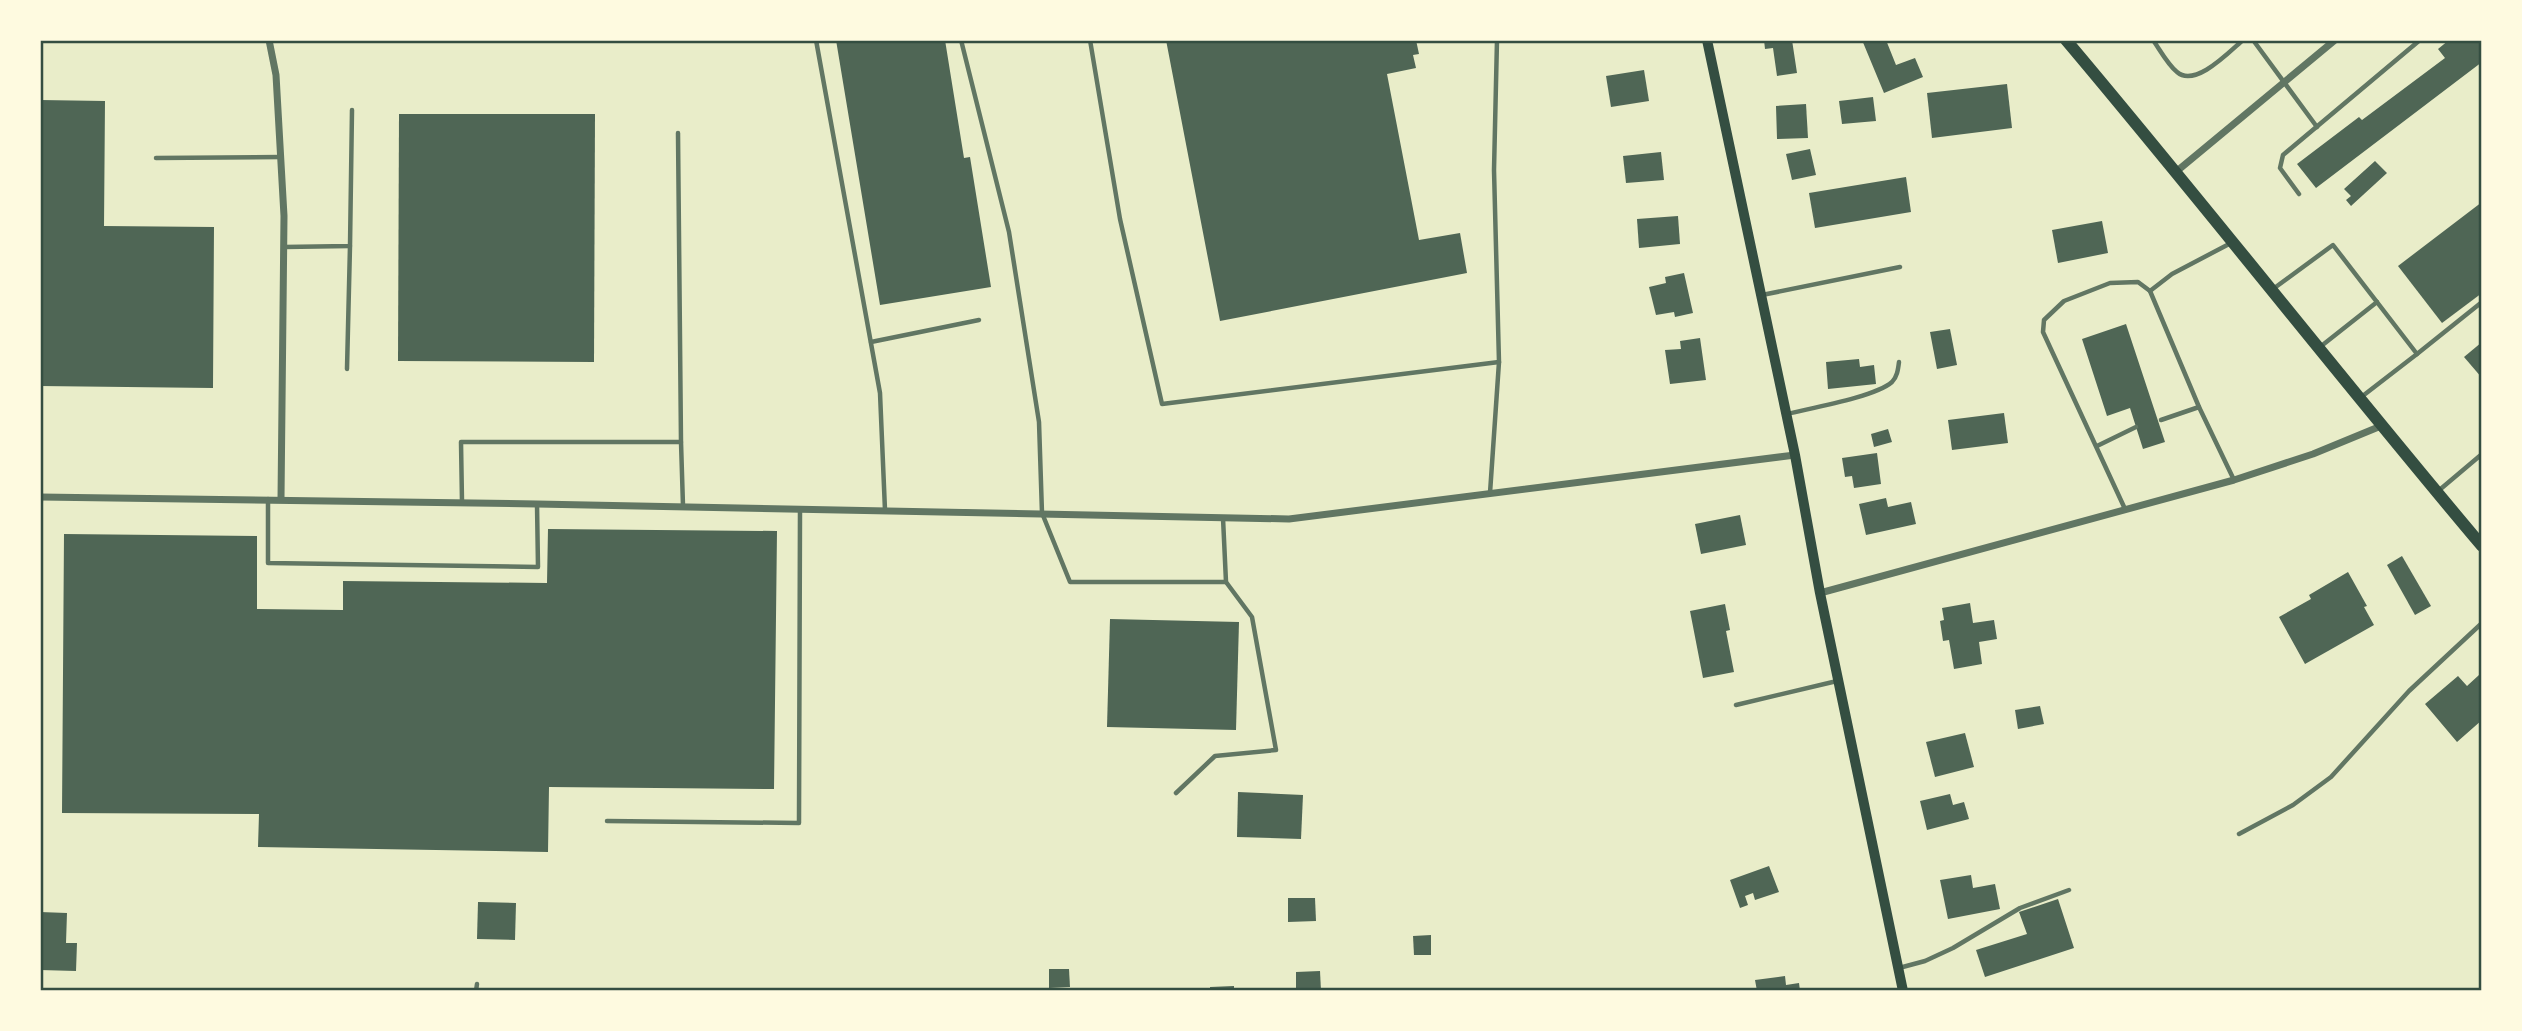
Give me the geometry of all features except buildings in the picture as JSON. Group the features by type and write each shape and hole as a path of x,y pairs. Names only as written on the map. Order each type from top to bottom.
{"main road":[{"path":"1707,40 1795,455 1820,593 1903,991"},
{"path":"2066,40 2177,171 2359,399 2482,546"}],"street":[{"path":"269,40 276,75 281,157 281,499"},
{"path":"2177,171 2335,40"},
{"path":"1820,593 2234,480 2313,454 2381,426"},
{"path":"41,497 537,503 1289,519 1795,455"}],"lane":[{"path":"816,40 880,393 885,510"},
{"path":"961,40 1009,232 1039,422 1042,513 1070,582 1226,582"},
{"path":"1090,40 1120,219 1162,404 1499,362"},
{"path":"1490,494 1499,362 1494,170 1497,40"},
{"path":"2153,40 2176,72 2185,76 2200,75 2243,40"},
{"path":"2253,40 2317,127"},
{"path":"2299,194 2280,168 2283,155 2420,40"},
{"path":"347,369 352,110"},
{"path":"678,133 683,506"},
{"path":"156,158 281,157"},
{"path":"2150,290 2172,274 2233,242"},
{"path":"2272,290 2333,245 2417,354"},
{"path":"283,247 350,246"},
{"path":"1761,295 1900,267"},
{"path":"2126,511 2043,332 2044,320 2064,301 2110,283 2138,282 2150,290 2199,407 2234,480"},
{"path":"2319,348 2377,302"},
{"path":"2359,399 2482,302"},
{"path":"871,342 979,320"},
{"path":"1786,414 1884,387 1892,382 1898,373 1899,362"},
{"path":"2161,420 2199,407"},
{"path":"2097,446 2136,427"},
{"path":"462,502 461,442 681,442"},
{"path":"2436,492 2482,454"},
{"path":"40,522 41,497"},
{"path":"268,499 268,563 538,567 537,503"},
{"path":"607,821 799,823 800,508"},
{"path":"1176,793 1215,756 1276,750 1252,617 1226,582 1223,517"},
{"path":"2239,834 2292,805 2331,776 2409,691 2481,624"},
{"path":"1736,705 1838,681"},
{"path":"1898,968 1925,961 1953,948 2020,908 2069,890"}]}
